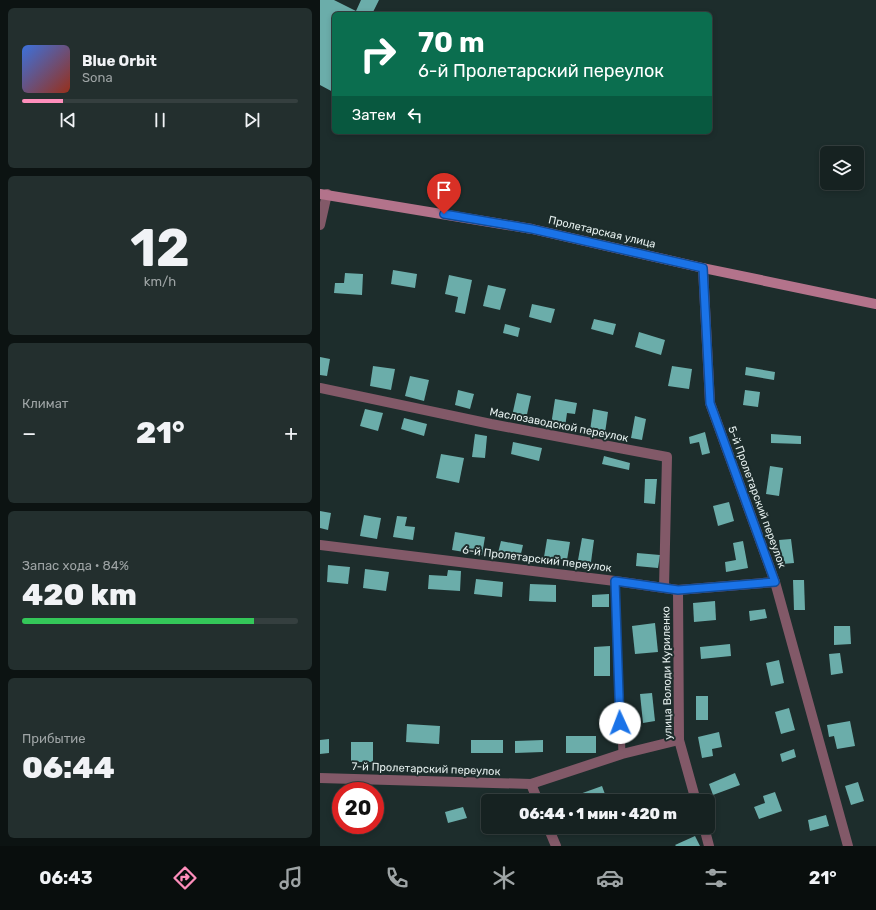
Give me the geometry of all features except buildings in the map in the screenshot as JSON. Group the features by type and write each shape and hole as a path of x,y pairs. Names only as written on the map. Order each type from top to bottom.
{"main road":[{"name":"Пролетарская улица","path":"323,194 532,229 703,268 876,304"}],"street":[{"path":"320,225 323,194"},
{"name":"5-й Пролетарский переулок","path":"703,268 710,403 775,582 848,846"},
{"name":"Маслозаводской переулок","path":"320,388 491,424 667,458 664,588"},
{"name":"6-й Пролетарский переулок","path":"320,545 678,590 775,582"},
{"name":"улица Володи Куриленко","path":"678,590 679,740 694,794"},
{"name":"7-й Пролетарский переулок","path":"320,778 531,784 622,754 679,740"},
{"path":"531,784 535,794"},
{"path":"551,834 556,846"},
{"path":"706,834 709,846"}],"lane":[{"path":"615,581 622,754"}],"route":[{"path":"444,214 532,229 703,268 710,403 775,582 678,590 615,581 620,723"}]}
